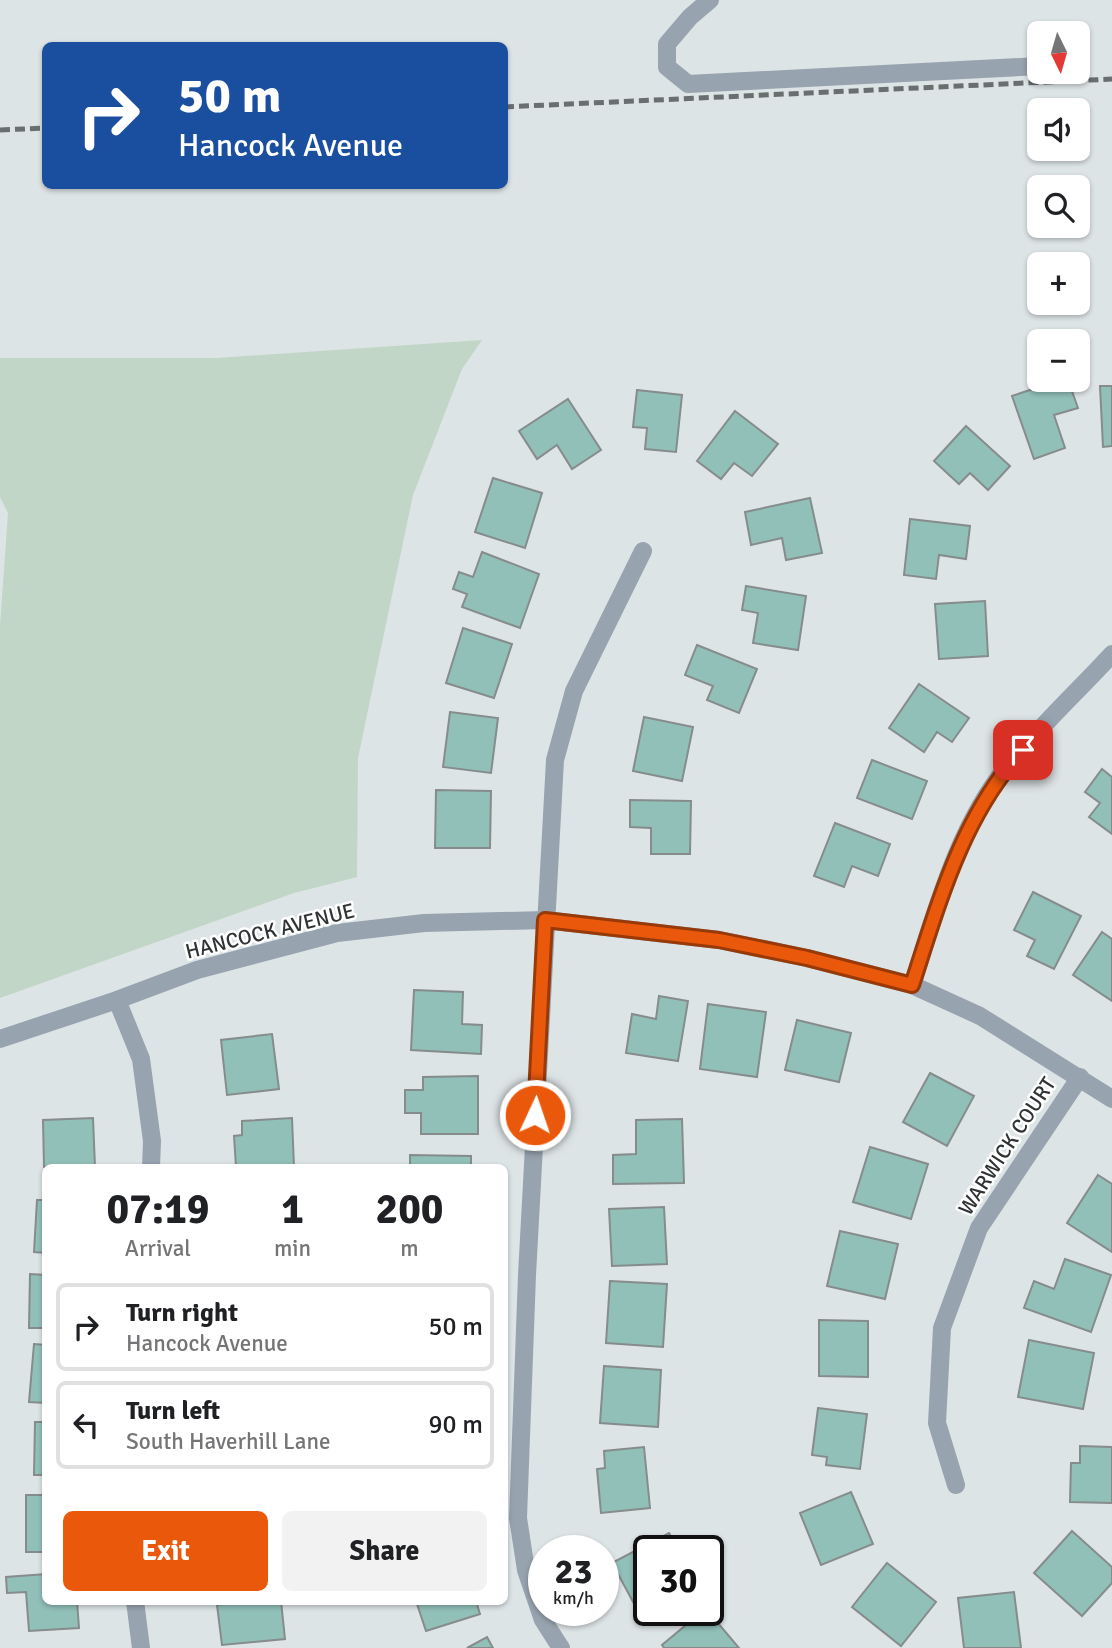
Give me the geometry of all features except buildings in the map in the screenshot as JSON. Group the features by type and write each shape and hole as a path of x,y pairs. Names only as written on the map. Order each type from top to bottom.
{"street":[{"path":"710,0 690,17 667,44 667,67 688,84 1027,66"},
{"path":"561,1648 543,1620 526,1570 518,1518 545,920 555,760 574,691 643,551"},
{"path":"912,985 947,881 974,818 1005,769 1112,654"},
{"name":"HANCOCK AVENUE","path":"0,1039 197,970 337,933 424,923 545,920 719,940 807,958 912,985 980,1016 1112,1099"},
{"path":"117,1000 141,1059 152,1141 151,1164"},
{"name":"WARWICK COURT","path":"956,1485 937,1423 942,1328 979,1228 1080,1077"},
{"path":"136,1605 141,1648"}],"green space":[{"path":"482,340 462,369 413,495 358,758 357,877 294,893 0,998 0,626 8,513 0,497 0,358 217,358"}],"railway":[{"path":"508,107 1112,79"},
{"path":"0,130 42,128"}],"route":[{"path":"535,1115 545,920 719,940 807,958 912,985 947,881 974,818 1005,769 1023,750"}]}
